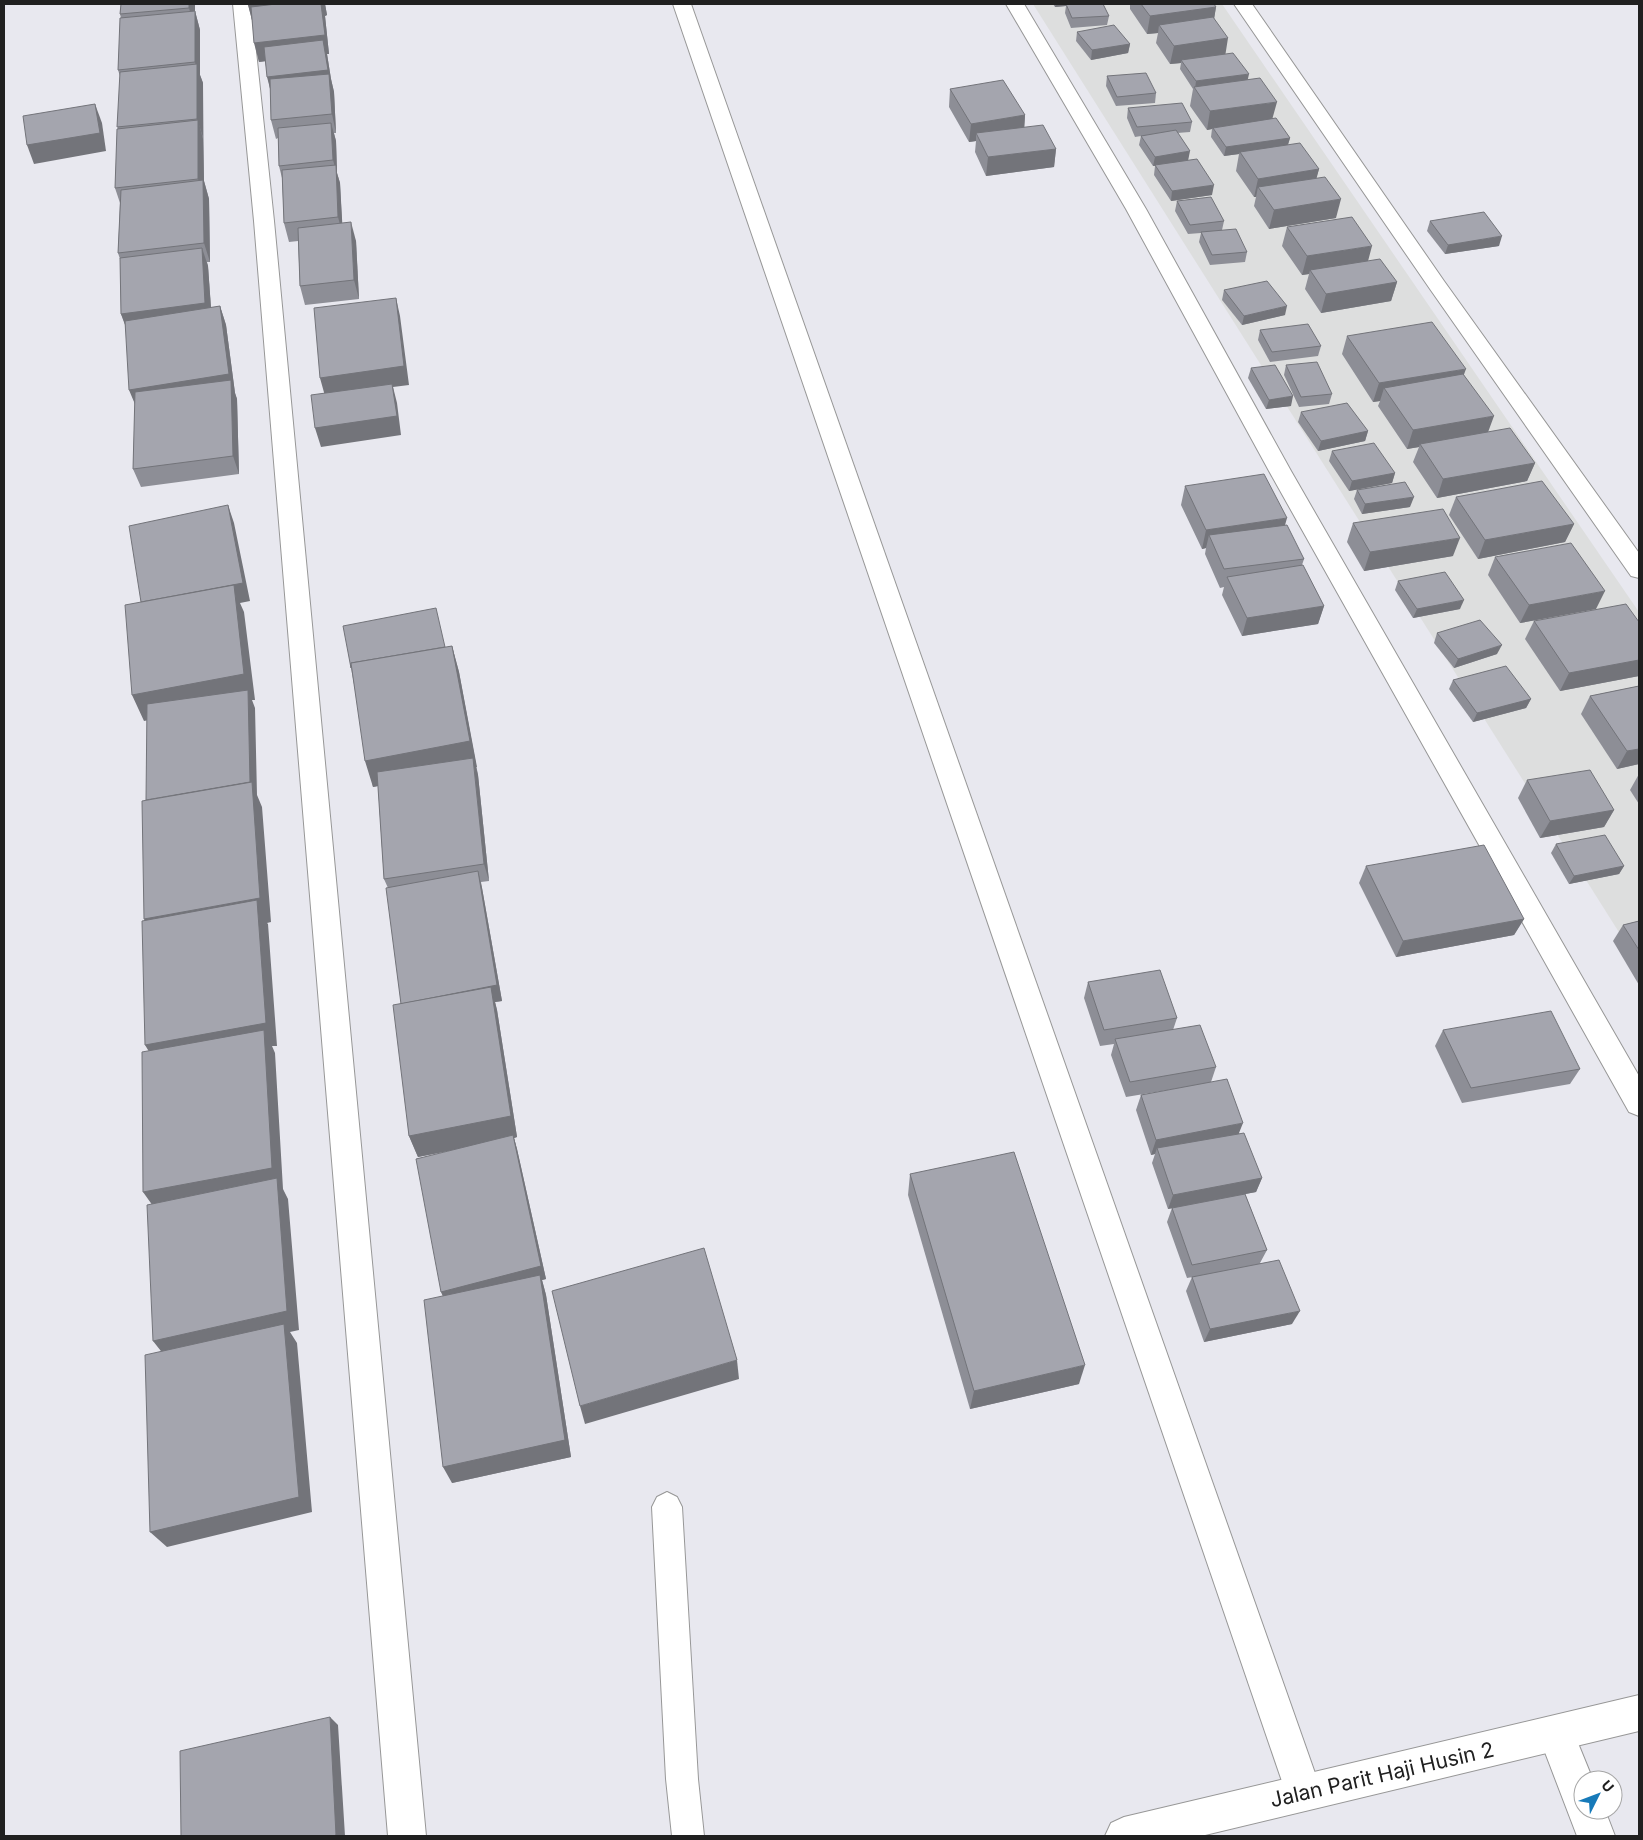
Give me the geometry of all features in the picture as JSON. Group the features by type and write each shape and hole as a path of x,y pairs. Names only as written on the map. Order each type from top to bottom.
{"street":[{"path":"242,4 264,221 407,1836"},
{"path":"682,4 1304,1793"},
{"path":"1015,4 1136,210 1284,479 1639,1103"},
{"path":"1243,4 1437,285 1639,570"},
{"name":"Jalan Parit Haji Husin 2","path":"1124,1836 1556,1734 1639,1712"},
{"path":"1556,1734 1573,1777"},
{"path":"1590,1820 1596,1836"}],"lane":[{"path":"667,1507 682,1779 688,1836"}],"shaded area":[{"path":"1033,4 1222,4 1639,612 1639,964"}],"building":[{"path":"121,4 189,4 189,8 120,14"},
{"path":"276,4 321,4 325,35 254,43 251,7"},
{"path":"1066,4 1103,4 1109,16 1072,18"},
{"path":"1141,4 1214,4 1216,7 1150,16"},
{"path":"195,11 195,62 118,70 120,18"},
{"path":"1213,17 1228,38 1174,46 1159,25"},
{"path":"1114,25 1130,44 1092,50 1077,32"},
{"path":"323,40 328,70 267,77 264,47"},
{"path":"1233,53 1249,74 1196,81 1181,60"},
{"path":"197,64 197,119 117,127 120,72"},
{"path":"1146,73 1156,93 1117,97 1107,76"},
{"path":"329,74 332,114 271,120 270,79"},
{"path":"1260,78 1277,102 1210,111 1194,87"},
{"path":"1003,80 1025,115 971,124 950,89"},
{"path":"1182,103 1192,122 1137,127 1128,108"},
{"path":"95,104 100,133 27,145 23,116"},
{"path":"1276,118 1290,138 1226,147 1213,128"},
{"path":"198,120 198,179 115,188 117,129"},
{"path":"331,123 333,160 279,166 278,128"},
{"path":"1043,125 1056,149 988,157 976,133"},
{"path":"1176,130 1190,151 1155,157 1141,136"},
{"path":"1300,143 1319,169 1258,179 1240,152"},
{"path":"1197,159 1214,185 1172,191 1155,165"},
{"path":"336,165 338,217 284,223 282,170"},
{"path":"1325,177 1341,199 1274,210 1258,187"},
{"path":"203,180 204,243 118,253 121,190"},
{"path":"1211,197 1224,221 1190,225 1177,201"},
{"path":"1484,212 1502,236 1448,245 1430,221"},
{"path":"1352,217 1372,246 1307,256 1287,227"},
{"path":"351,222 354,280 300,286 298,228"},
{"path":"1236,229 1247,252 1212,255 1201,232"},
{"path":"202,248 205,303 121,314 120,258"},
{"path":"1380,259 1397,282 1326,294 1310,270"},
{"path":"1267,281 1287,306 1244,316 1224,290"},
{"path":"396,298 404,366 320,378 314,308"},
{"path":"220,306 229,374 129,390 125,321"},
{"path":"1432,322 1466,369 1379,383 1347,336"},
{"path":"1308,324 1321,346 1272,352 1260,330"},
{"path":"1317,362 1332,394 1301,397 1286,365"},
{"path":"1275,365 1293,396 1269,400 1251,368"},
{"path":"1463,374 1494,416 1413,430 1384,388"},
{"path":"231,380 233,456 133,469 135,392"},
{"path":"392,384 397,416 315,428 311,395"},
{"path":"1347,403 1368,431 1321,441 1301,412"},
{"path":"1510,428 1535,463 1443,479 1420,444"},
{"path":"1374,443 1395,473 1352,481 1332,451"},
{"path":"1264,474 1287,518 1206,530 1185,486"},
{"path":"1542,481 1574,524 1485,540 1456,497"},
{"path":"1405,482 1414,497 1365,504 1357,490"},
{"path":"228,505 243,583 141,602 129,526"},
{"path":"1443,509 1460,538 1370,552 1353,523"},
{"path":"1287,525 1304,559 1224,569 1209,535"},
{"path":"1571,543 1605,591 1529,605 1495,557"},
{"path":"1303,565 1324,606 1247,618 1227,577"},
{"path":"1445,572 1464,600 1417,609 1398,581"},
{"path":"234,585 244,674 132,695 125,605"},
{"path":"1626,604 1639,622 1639,660 1569,673 1534,621"},
{"path":"436,608 445,647 351,663 351,668 343,626"},
{"path":"1480,620 1502,645 1458,659 1437,633"},
{"path":"452,646 470,741 365,761 351,663"},
{"path":"1506,666 1531,699 1477,713 1453,680"},
{"path":"1639,686 1639,749 1627,751 1590,696"},
{"path":"248,690 250,782 146,800 147,704"},
{"path":"473,758 484,864 384,879 377,772"},
{"path":"1590,770 1614,810 1550,821 1527,780"},
{"path":"252,782 260,898 144,919 142,801"},
{"path":"1605,835 1624,866 1574,876 1556,844"},
{"path":"1484,845 1524,919 1403,941 1366,866"},
{"path":"478,871 497,985 401,1004 386,888"},
{"path":"257,900 266,1023 145,1045 142,921"},
{"path":"1639,921 1639,950 1623,925"},
{"path":"1160,970 1177,1018 1104,1030 1088,982"},
{"path":"491,987 511,1116 409,1136 393,1005"},
{"path":"1551,1011 1580,1069 1471,1088 1443,1030"},
{"path":"1200,1025 1216,1067 1130,1082 1115,1039"},
{"path":"264,1030 272,1168 143,1192 142,1052"},
{"path":"1227,1079 1243,1123 1156,1140 1141,1095"},
{"path":"1244,1133 1262,1178 1173,1195 1157,1148"},
{"path":"513,1135 541,1266 441,1292 416,1159"},
{"path":"1014,1152 1085,1365 974,1391 910,1174"},
{"path":"277,1178 287,1311 153,1341 147,1205"},
{"path":"1245,1194 1267,1250 1192,1265 1172,1208"},
{"path":"704,1248 737,1360 580,1406 552,1291"},
{"path":"1279,1260 1300,1311 1210,1329 1192,1277"},
{"path":"540,1275 565,1440 443,1467 424,1300"},
{"path":"284,1324 299,1497 150,1532 145,1355"},
{"path":"330,1717 336,1835 181,1836 180,1751"}]}
